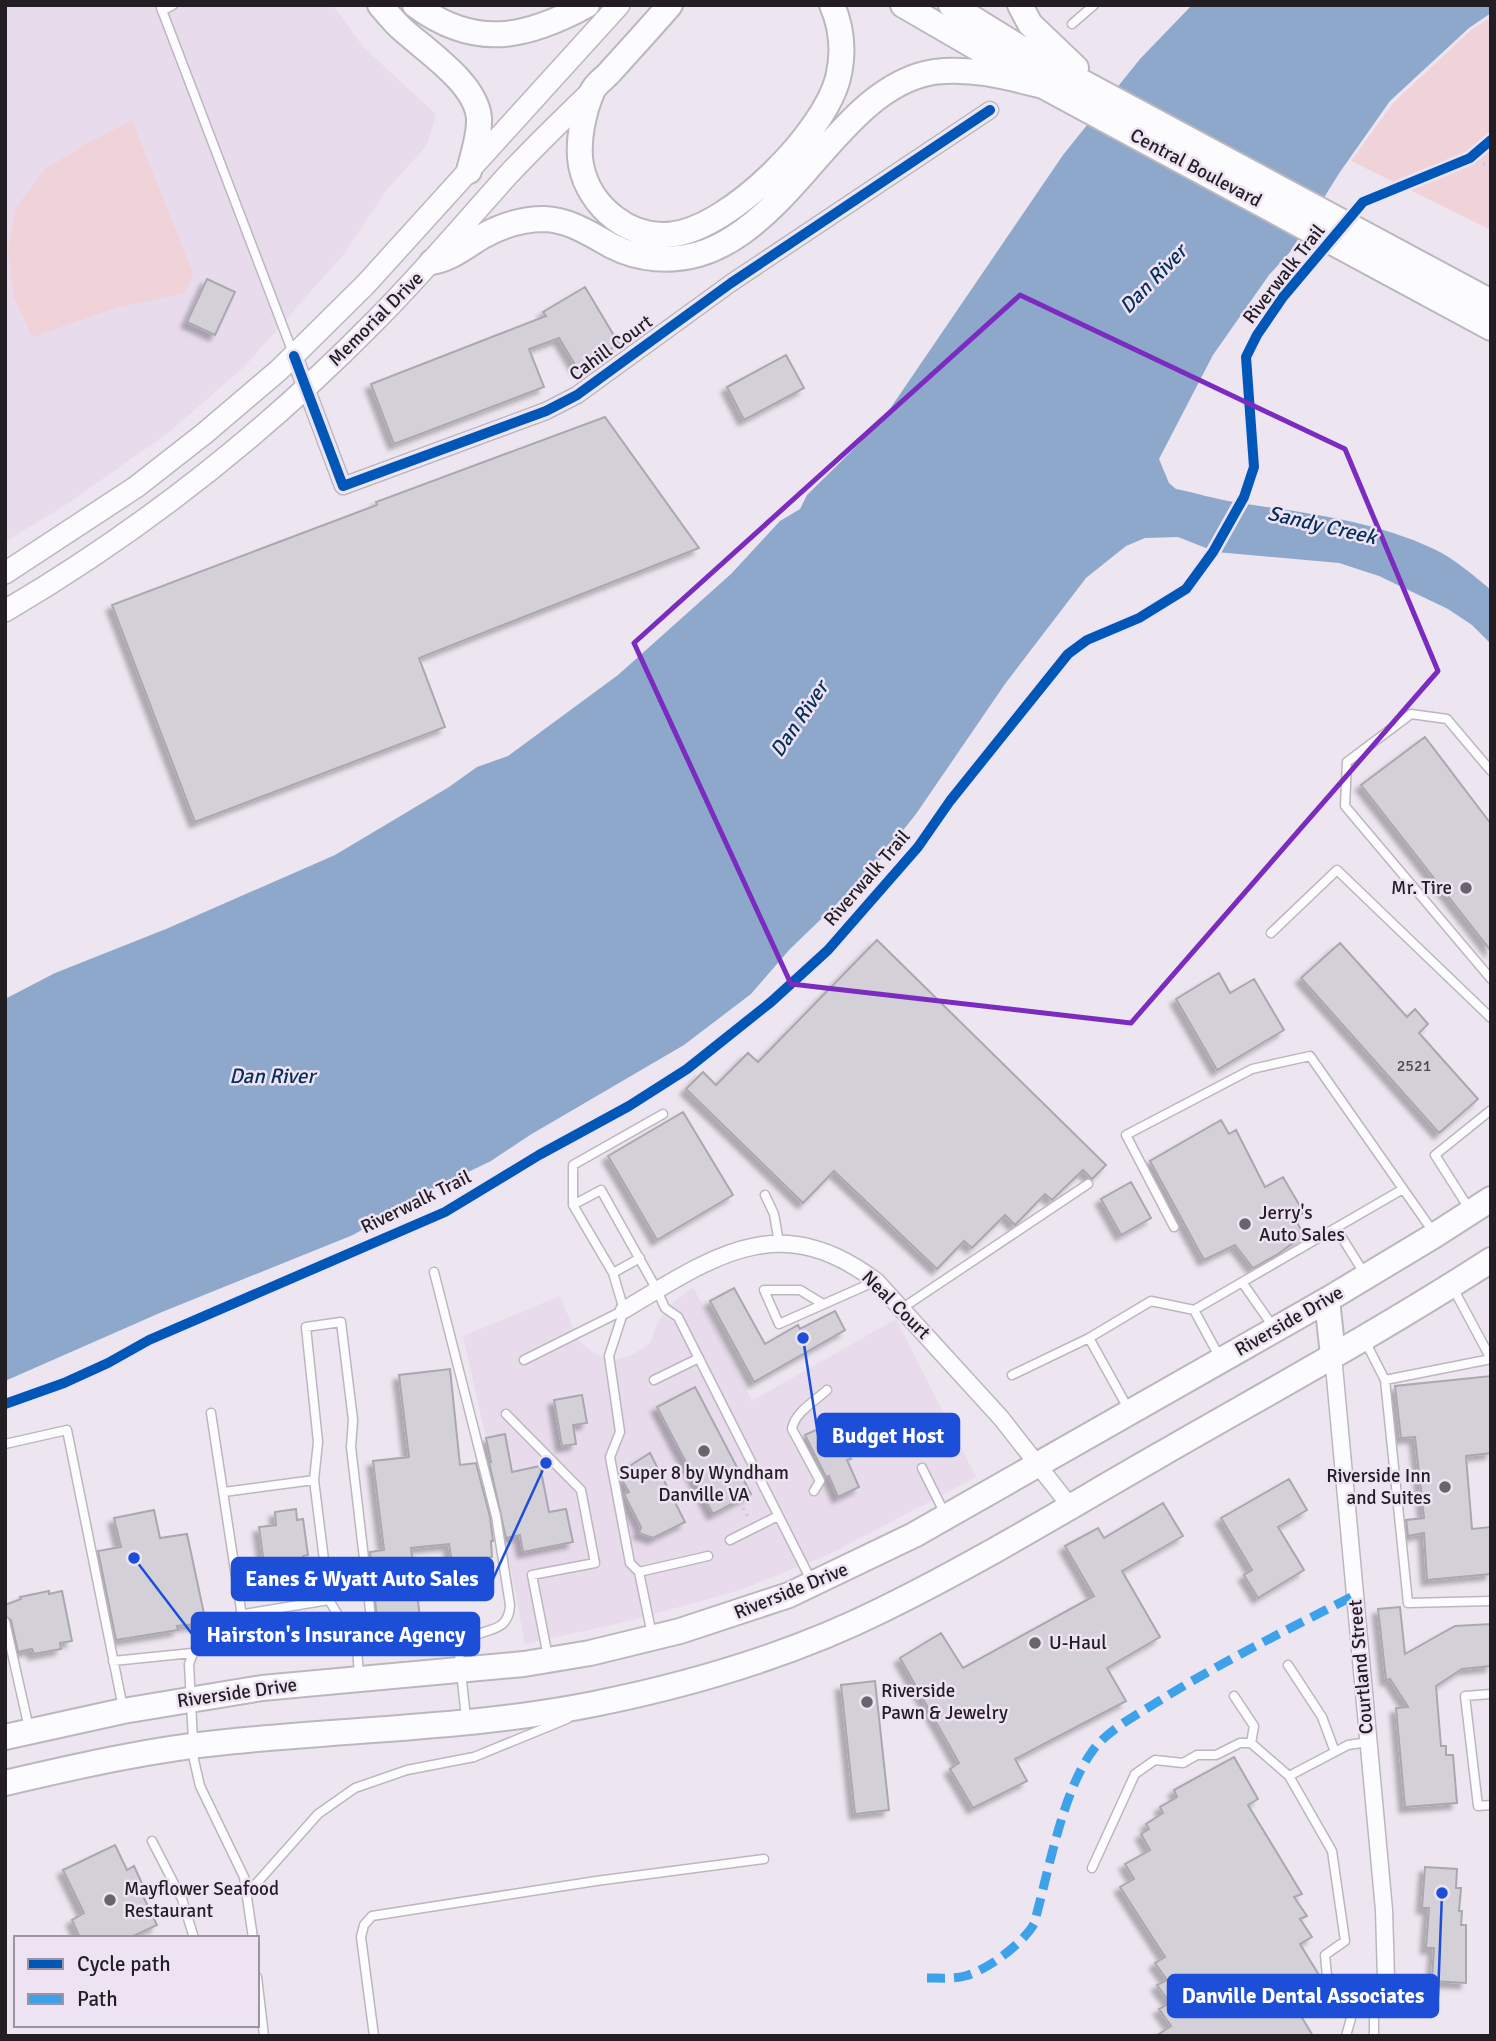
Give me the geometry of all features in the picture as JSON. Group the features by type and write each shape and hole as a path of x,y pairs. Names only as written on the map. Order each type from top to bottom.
{"main road":[{"path":"380,5 400,28 469,91 476,104 479,119 469,171"},
{"path":"415,5 440,23 461,31 504,35 526,32 560,20 587,5"},
{"name":"Memorial Drive","path":"5,573 136,487 205,433 294,356 366,284 619,5"},
{"name":"Memorial Drive","path":"5,611 125,533 183,491 244,443 306,388 432,262 508,176 670,5"},
{"path":"593,89 580,146 581,165 595,198 607,212 625,225 642,232 674,234 696,229 716,219 769,177 799,145 830,99 842,58 841,36 832,5"},
{"name":"Central Boulevard","path":"903,5 1043,86 1354,241 1491,303"},
{"name":"Central Boulevard","path":"951,5 1032,55 1105,94 1354,241 1491,328"},
{"path":"1020,5 1030,24 1044,40 1105,94"},
{"path":"432,262 460,251 498,228 543,219 581,228 615,248 637,256 659,259 701,253 725,242 759,219 804,175 852,119 877,96 897,84 918,75 970,71 1043,86"},
{"name":"Riverside Drive","path":"5,1737 191,1698 262,1688 460,1670 590,1653 729,1616 813,1585 947,1517 1327,1300 1436,1236 1481,1206"},
{"path":"5,1783 99,1761 193,1746 534,1714 594,1704 687,1682 818,1639 895,1604 1070,1506 1333,1355 1491,1260"},
{"path":"1327,1300 1333,1355"}],"street":[{"name":"Cahill Court","path":"294,356 343,486 546,411 577,395 731,283 990,110"},
{"name":"Neal Court","path":"624,1310 728,1253 745,1247 779,1243 809,1246 833,1254 876,1281 967,1378 1070,1506"},
{"name":"Courtland Street","path":"1333,1355 1384,1910 1386,1979"}],"lane":[{"path":"173,5 161,8 294,356"},
{"path":"1072,24 1094,5"},
{"path":"1491,771 1447,719 1411,714 1348,762 1345,806 1491,979"},
{"path":"1271,933 1337,870 1491,1018"},
{"path":"1174,1227 1126,1135 1252,1069 1310,1056 1436,1236"},
{"path":"1481,1206 1435,1155 1491,1110"},
{"path":"652,1637 639,1572 631,1563 610,1457 620,1432 609,1356 624,1310 613,1273 573,1205 573,1165 663,1114"},
{"path":"901,1309 1088,1184"},
{"path":"1012,1375 1090,1338 1152,1301 1194,1310 1403,1189"},
{"path":"573,1205 601,1190 665,1308 678,1317 813,1585"},
{"path":"765,1195 774,1214 779,1243"},
{"path":"1336,1228 1366,1276"},
{"path":"613,1273 640,1258"},
{"path":"434,1272 496,1516 510,1605 506,1622 500,1628 476,1634 463,1643 460,1670 466,1721"},
{"path":"823,1304 800,1290 764,1290 779,1324 876,1281"},
{"path":"1242,1282 1275,1330"},
{"path":"1385,1380 1491,1359 1452,1285"},
{"path":"524,1360 624,1310"},
{"path":"1194,1310 1221,1360"},
{"path":"357,1647 372,1627 351,1447 354,1420 341,1322 306,1327 318,1441 314,1480 328,1600 357,1647 360,1679"},
{"path":"1363,1337 1385,1380 1408,1603 1491,1601"},
{"path":"1090,1338 1130,1412"},
{"path":"654,1380 699,1358"},
{"path":"814,1492 820,1481 792,1429 793,1421 796,1415 827,1390"},
{"path":"211,1413 244,1614 239,1630 206,1640 192,1653 189,1664 193,1746 200,1786 244,1877 253,1936"},
{"path":"506,1414 581,1490 595,1563 532,1575 548,1660"},
{"path":"5,1444 67,1430 123,1711"},
{"path":"922,1468 947,1517"},
{"path":"224,1492 314,1480"},
{"path":"730,1540 778,1516"},
{"path":"639,1572 708,1556"},
{"path":"244,1614 328,1600"},
{"path":"5,1622 30,1731"},
{"path":"113,1661 192,1653"},
{"path":"1289,1665 1322,1717 1335,1752"},
{"path":"1491,1694 1465,1696 1478,1806 1491,1805"},
{"path":"1234,1696 1254,1726 1251,1743"},
{"path":"247,1894 318,1814 355,1788 407,1770 474,1757 572,1717 594,1704"},
{"path":"1092,1868 1135,1774 1155,1760 1183,1763 1197,1755 1216,1755 1240,1742 1251,1743 1289,1776 1332,1851 1345,1941 1325,1955 1327,1976 1357,1997 1374,2014 1374,2036"},
{"path":"1289,1776 1348,1745 1368,1742"},
{"path":"152,1841 182,1899 193,1936"},
{"path":"374,2036 361,1937 364,1924 372,1916 596,1881 764,1859"},
{"path":"1346,2036 1357,1997 1386,1979"},
{"path":"259,1994 264,2036"}],"path":[{"path":"1458,163 1470,158 1480,149"},
{"path":"1470,158 1491,167"}],"highlighted area":[{"path":"1020,295 1345,449 1438,671 1131,1023 791,984 634,643"}],"shaded area":[{"path":"5,5 333,5 363,47 436,114 427,145 386,191 344,254 245,366 168,433 67,504 5,542"},
{"path":"1491,17 1491,230 1351,161 1393,103 1471,30"},
{"path":"132,121 193,273 185,293 119,307 32,337 14,298 8,252 15,209 44,170 84,145"},
{"path":"693,1287 752,1401 896,1319 976,1477 830,1554 740,1590 629,1621 525,1644 486,1438 463,1336 560,1296 578,1340 595,1354 612,1361 632,1355 650,1343 658,1322 671,1304"}],"water":[{"name":"Dan River","path":"1192,5 1491,5 1491,13 1469,28 1390,101 1340,172 1290,252 1269,275 1213,355 1159,459 1169,483 1176,489 1227,501 1361,524 1410,539 1442,553 1491,590 1491,644 1472,625 1448,609 1379,576 1339,563 1216,552 1178,537 1145,538 1126,546 1086,578 1005,684 916,814 869,873 790,949 751,994 684,1045 530,1135 491,1161 435,1188 353,1235 162,1312 5,1381 5,999 55,973 166,929 335,855 449,787 477,767 508,756 618,675 731,574 780,521 800,509 807,495 881,422 1063,155 1140,59"}],"building":[{"path":"207,279 235,292 215,335 187,322"},
{"path":"585,287 619,344 577,368 559,338 529,349 544,387 394,444 371,384 546,316 543,312"},
{"path":"786,355 804,388 744,420 727,387"},
{"path":"605,417 699,548 419,658 445,727 195,822 112,605 377,505 376,502"},
{"name":"Mr. Tire","path":"1425,737 1491,824 1491,951 1361,785"},
{"path":"877,940 1106,1165 1092,1179 1083,1170 1052,1200 1045,1194 1015,1225 1005,1215 972,1248 964,1241 937,1269 834,1171 803,1203 686,1089 703,1072 716,1085 748,1053 758,1062"},
{"path":"1340,943 1407,1017 1415,1009 1428,1024 1419,1033 1478,1099 1439,1133 1301,978"},
{"path":"1219,973 1230,993 1254,979 1284,1030 1217,1070 1176,999"},
{"path":"683,1112 733,1195 657,1240 608,1156"},
{"path":"1221,1120 1229,1134 1236,1130 1265,1187 1283,1177 1304,1213 1294,1217 1304,1235 1253,1268 1235,1245 1204,1260 1150,1161"},
{"path":"1131,1182 1151,1218 1121,1235 1101,1199"},
{"path":"734,1288 765,1344 798,1325 800,1329 835,1311 845,1330 754,1382 710,1301"},
{"path":"450,1369 460,1465 476,1463 490,1517 492,1557 452,1563 449,1544 411,1548 422,1632 379,1637 370,1552 384,1550 373,1461 409,1457 399,1375"},
{"name":"Riverside Inn and Suites","path":"1491,1376 1491,1453 1466,1456 1472,1529 1491,1527 1491,1574 1427,1580 1424,1533 1408,1536 1406,1520 1424,1518 1415,1437 1401,1438 1395,1386"},
{"name":"Super 8 by Wyndham Danville VA","path":"695,1387 751,1494 713,1514 657,1407"},
{"path":"582,1395 587,1423 573,1425 576,1444 562,1446 554,1400"},
{"path":"818,1429 823,1439 838,1432 851,1459 847,1460 859,1487 838,1497 805,1435"},
{"path":"505,1434 512,1472 540,1466 549,1512 566,1509 573,1542 523,1552 520,1535 506,1538 486,1438"},
{"path":"650,1453 685,1522 653,1538 639,1533 641,1527 624,1494 629,1492 622,1480 629,1476 625,1469"},
{"path":"1289,1479 1307,1510 1278,1527 1304,1570 1258,1598 1244,1575 1252,1570 1221,1518"},
{"path":"1163,1503 1183,1536 1122,1571 1160,1637 1107,1668 1126,1701 1015,1759 1027,1781 973,1808 950,1769 959,1763 900,1658 941,1633 963,1668 1094,1596 1065,1546 1098,1528 1104,1538"},
{"path":"296,1509 297,1520 303,1519 308,1555 303,1556 308,1588 285,1591 281,1562 264,1565 259,1527 276,1525 275,1512"},
{"path":"154,1510 160,1538 187,1534 206,1623 177,1626 178,1630 116,1640 98,1551 121,1547 114,1518"},
{"path":"49,1591 49,1594 62,1591 72,1641 60,1643 61,1649 34,1654 32,1649 18,1652 11,1620 5,1616 5,1605 21,1599 20,1597"},
{"path":"1400,1607 1405,1654 1455,1626 1491,1624 1491,1666 1462,1669 1436,1686 1441,1746 1446,1746 1446,1755 1453,1755 1457,1803 1405,1807 1396,1708 1408,1707 1390,1679 1386,1680 1378,1609"},
{"path":"875,1681 889,1810 855,1814 841,1685"},
{"path":"1234,1757 1258,1799 1248,1805 1302,1894 1294,1897 1307,1916 1300,1919 1312,1937 1300,1944 1322,1980 1301,1992 1309,2005 1298,2011 1313,2036 1156,2036 1171,2026 1159,2009 1170,2003 1157,1985 1167,1980 1155,1963 1165,1957 1120,1887 1134,1879 1125,1864 1150,1850 1141,1834 1149,1829 1146,1824 1163,1813 1160,1807 1177,1797 1174,1790"},
{"path":"115,1845 127,1870 134,1866 145,1890 141,1892 157,1925 133,1936 79,1936 72,1920 84,1913 63,1870"},
{"path":"1425,1867 1457,1869 1456,1888 1461,1888 1461,1925 1466,1925 1466,1983 1432,1981 1434,1948 1426,1948 1429,1908 1422,1908"}],"marked path":[{"path":"927,1978 956,1978 974,1973 1004,1955 1029,1931 1034,1924 1057,1835 1072,1790 1091,1753 1104,1738 1203,1675 1355,1595"}],"cycle path":[{"path":"294,356 343,486 546,411 577,395 731,283 990,110"},
{"name":"Riverwalk Trail","path":"5,1404 64,1383 149,1340 445,1212 539,1155 629,1106 687,1069 771,1002 828,950 918,847 950,801 1068,654 1087,640 1139,618 1186,589 1213,552 1244,497 1254,467 1246,357 1257,335 1283,297 1363,202 1470,158 1491,140"}],"place":[{"name":"Mr. Tire","path":"1466,888"},
{"name":"Jerry's Auto Sales","path":"1245,1224"},
{"name":"Budget Host","path":"803,1338"},
{"name":"Super 8 by Wyndham Danville VA","path":"704,1451"},
{"name":"Eanes & Wyatt Auto Sales","path":"546,1463"},
{"name":"Riverside Inn and Suites","path":"1445,1487"},
{"name":"Hairston's Insurance Agency","path":"134,1558"},
{"name":"U-Haul","path":"1035,1643"},
{"name":"Riverside Pawn & Jewelry","path":"867,1702"},
{"name":"Danville Dental Associates","path":"1442,1893"},
{"name":"Mayflower Seafood Restaurant","path":"110,1900"}],"water label":[{"name":"Sandy Creek","path":"1322,525"}]}
